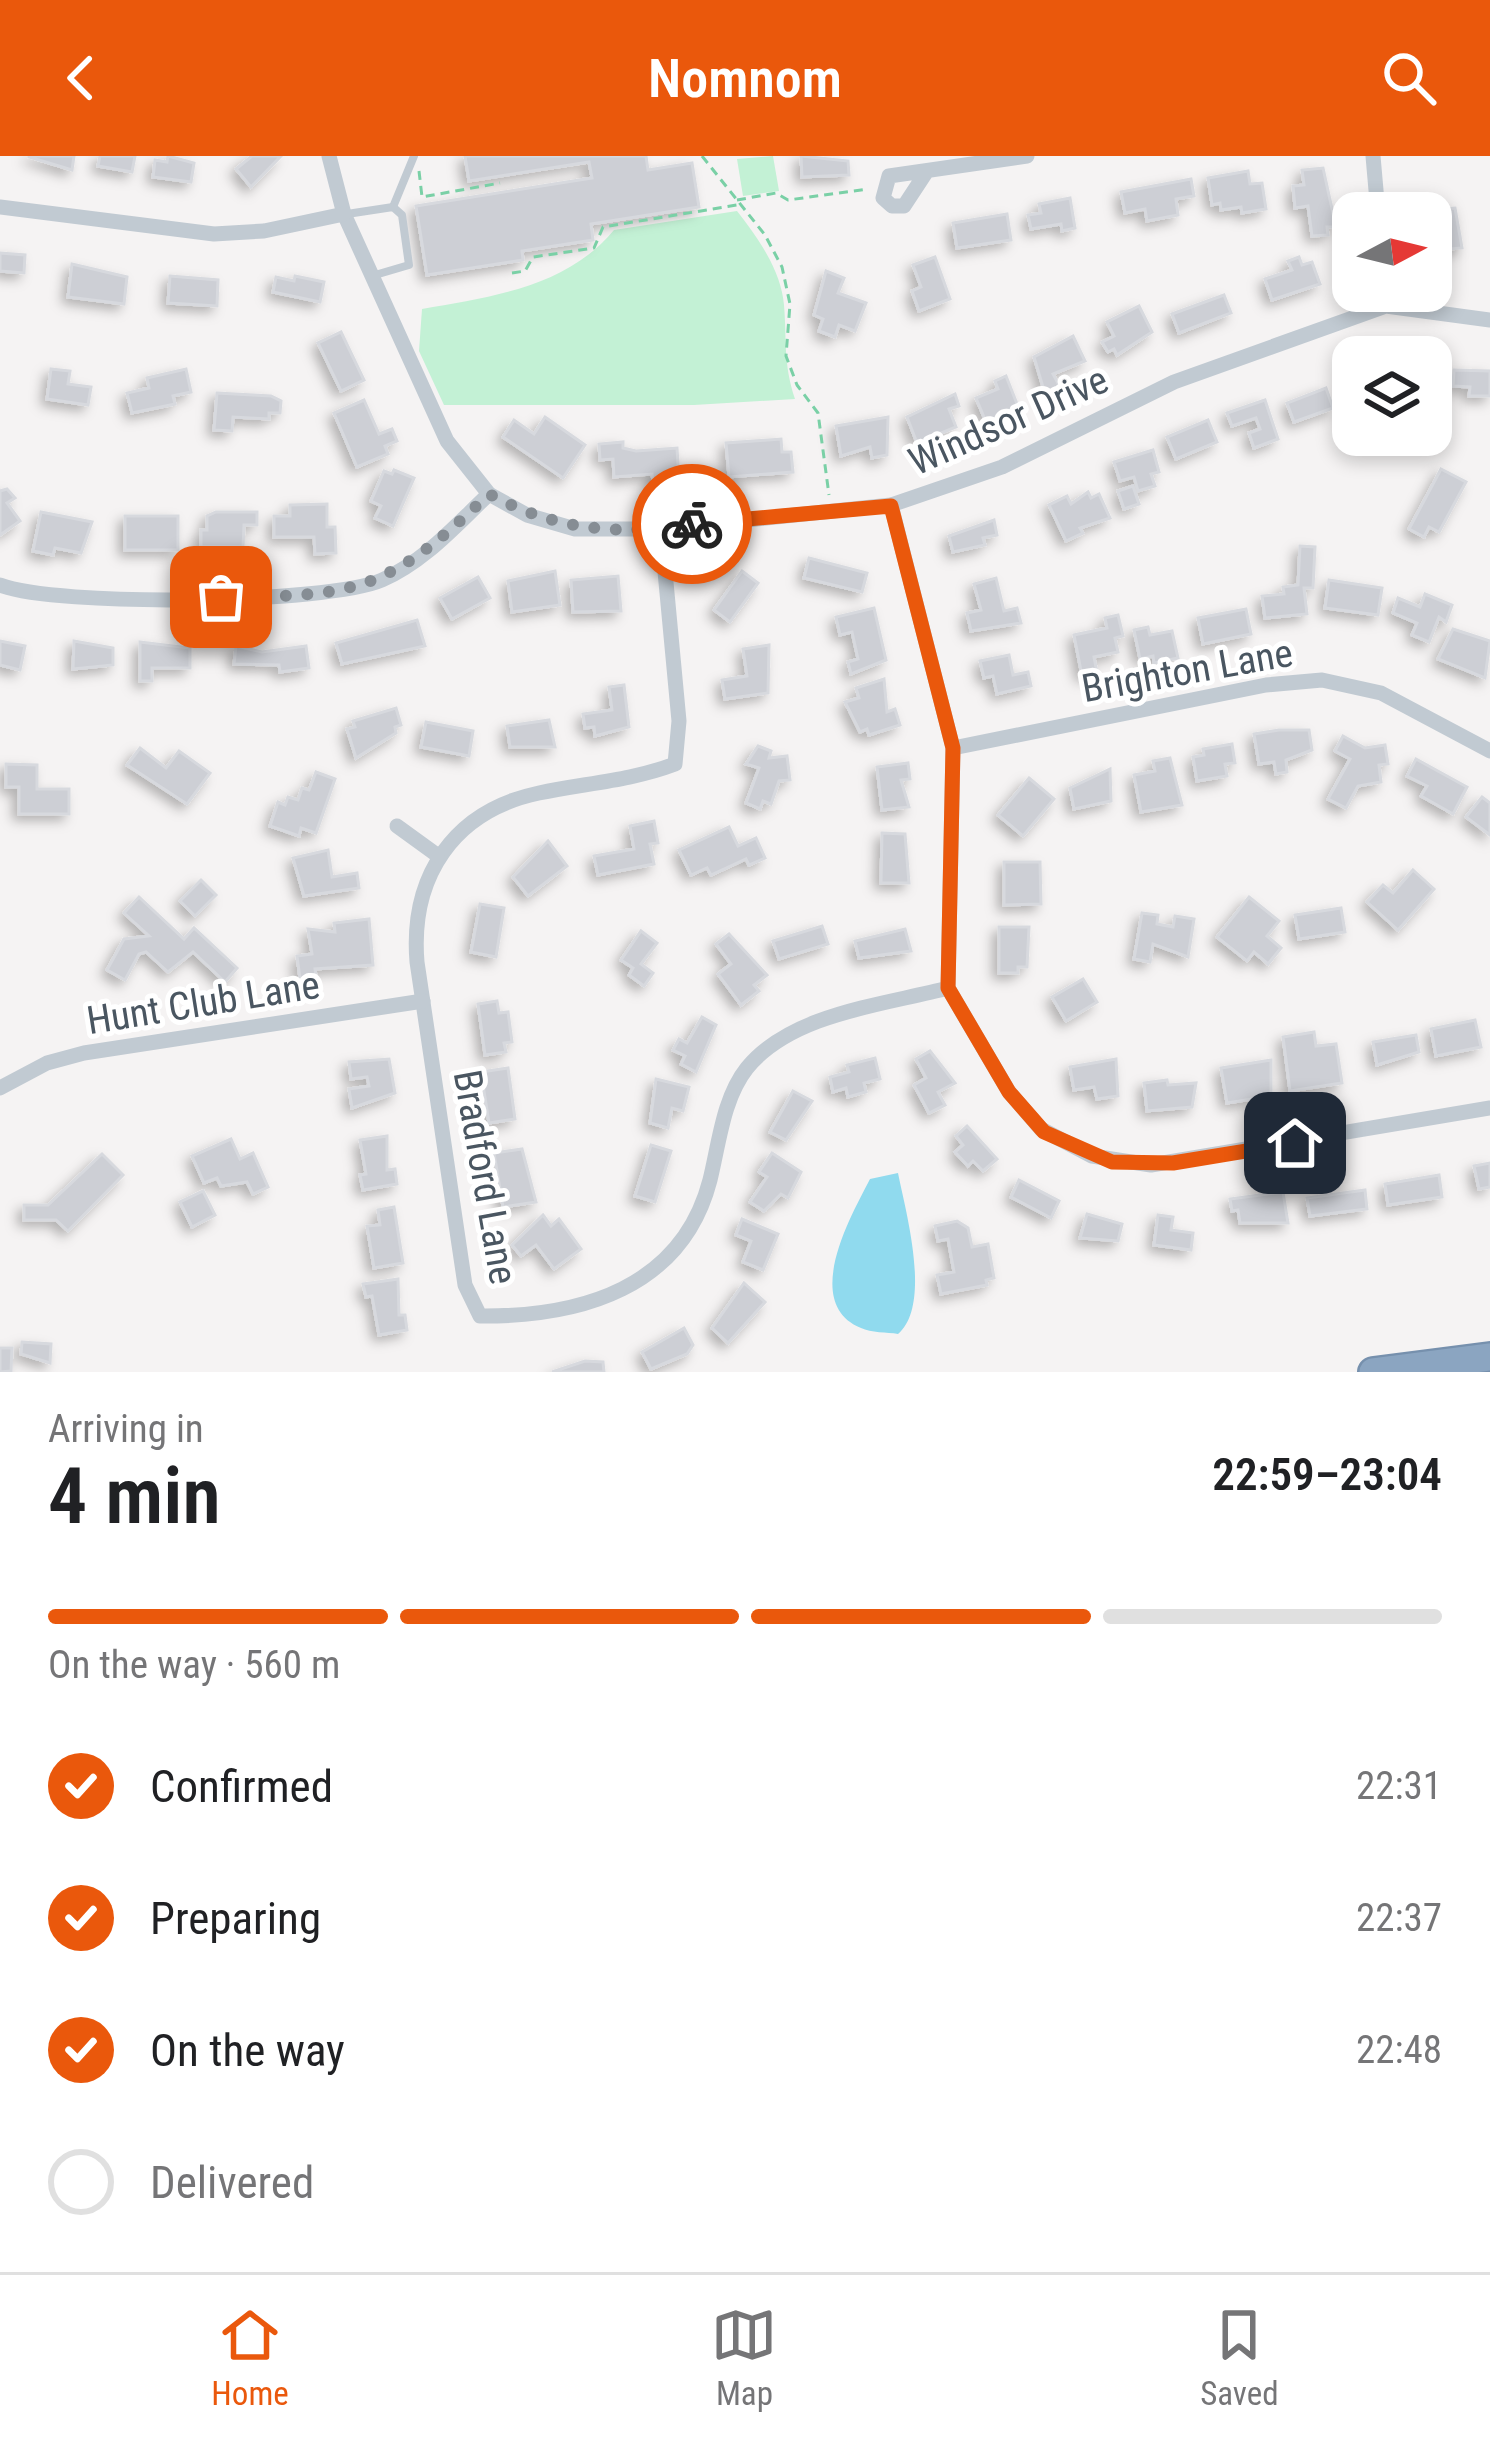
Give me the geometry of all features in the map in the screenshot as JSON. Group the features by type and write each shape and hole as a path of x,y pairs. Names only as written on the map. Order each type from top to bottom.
{"highway":[{"path":"1373,1372 1490,1357"},
{"path":"1462,1372 1490,1370"}],"street":[{"name":"Windsor Drive","path":"329,156 344,214 447,440 489,494 527,515 575,529 661,529 891,506 1013,462 1174,382 1351,312"},
{"path":"927,172 904,206 892,206 881,188 889,176 1027,156"},
{"path":"1373,156 1376,192"},
{"path":"0,207 214,234 264,231 344,214"},
{"name":"Windsor Drive","path":"1452,312 1490,320"},
{"path":"0,585 47,596 317,596 368,585 397,572 431,549 489,494"},
{"path":"891,506 953,748 948,988 1018,1106 1044,1132 1112,1162 1173,1163 1490,1108"},
{"path":"397,826 437,855 479,818 518,798 636,779 675,764 679,721 661,529"},
{"name":"Brighton Lane","path":"953,748 1266,685 1322,680 1381,693 1490,751"},
{"name":"Bradford Lane","path":"437,855 416,931 465,1285 480,1316 511,1316 616,1295 650,1275 680,1246 705,1197 733,1094 747,1069 769,1048 817,1023 948,988"},
{"name":"Hunt Club Lane","path":"0,1088 46,1063 84,1053 423,1001"}],"lane":[{"path":"394,207 414,156"},
{"path":"344,214 394,207"},
{"path":"373,275 409,265 402,215 394,207"}],"path":[{"path":"429,156 418,171 422,197 500,183"},
{"path":"702,156 782,266 790,304 789,370 818,413 832,511"},
{"path":"512,274 525,271 532,257 594,248 603,227 776,193 788,200 881,188"}],"green space":[{"path":"773,156 779,191 743,196 737,159"},
{"path":"737,211 778,279 795,399 694,405 444,405 419,351 422,309 501,294 551,277 574,265 614,230"}],"water":[{"path":"898,1173 915,1281 908,1320 898,1334 865,1330 843,1316 834,1299 832,1280 843,1236 870,1179"}],"building":[{"path":"29,156 74,156 72,170 29,157"},
{"path":"100,156 135,156 132,172 98,166"},
{"path":"168,156 194,163 191,182 153,177 155,160 167,162"},
{"path":"252,156 281,156 251,187 236,169"},
{"path":"465,156 646,156 648,170 692,163 699,207 591,224 593,240 522,251 523,260 427,275 416,206 592,178 589,162 469,181"},
{"path":"801,156 848,161 849,175 802,177"},
{"path":"1323,168 1332,209 1328,235 1312,236 1308,206 1295,208 1293,186 1304,185 1302,170"},
{"path":"1248,171 1250,184 1262,183 1266,209 1242,213 1241,207 1221,210 1220,203 1212,205 1208,178"},
{"path":"1191,179 1194,196 1176,199 1178,215 1147,221 1145,209 1125,213 1121,192"},
{"path":"1070,198 1075,228 1062,231 1061,224 1031,229 1028,215 1041,213 1039,204"},
{"path":"1455,208 1462,248 1452,249"},
{"path":"1007,214 1011,240 957,248 953,223"},
{"path":"0,253 25,255 24,273 0,271"},
{"path":"935,257 950,299 919,311 912,291 921,287 913,265"},
{"path":"1299,257 1302,265 1312,262 1320,284 1272,300 1265,279 1292,270 1288,261"},
{"path":"72,264 127,277 124,304 68,297"},
{"path":"826,271 844,278 838,293 866,303 855,331 839,325 835,337 819,331 823,319 814,315"},
{"path":"170,276 218,280 217,306 168,303"},
{"path":"295,276 324,282 320,302 273,292 276,277 294,281"},
{"path":"1224,295 1231,313 1179,333 1172,314"},
{"path":"1139,306 1152,332 1117,355 1114,349 1108,352 1102,342 1114,336 1107,322"},
{"path":"341,332 364,380 341,391 318,343"},
{"path":"1073,336 1085,361 1053,374 1060,387 1045,394 1034,357"},
{"path":"51,369 70,371 68,384 91,387 88,405 47,399"},
{"path":"186,369 191,392 173,396 175,404 132,413 127,393 149,388 147,378"},
{"path":"1454,370 1490,371 1490,396 1469,396 1470,387 1453,386"},
{"path":"1006,376 1019,409 986,422 976,398 998,389 995,381"},
{"path":"1326,388 1332,408 1294,422 1287,403"},
{"path":"217,393 271,396 281,401 280,413 269,413 269,419 233,417 232,431 214,430"},
{"path":"955,394 959,406 949,409 956,427 917,443 907,417"},
{"path":"364,400 379,434 392,429 397,441 385,446 388,454 357,467 334,413"},
{"path":"1265,400 1278,439 1254,448 1249,433 1260,429 1256,418 1232,426 1227,413"},
{"path":"545,417 585,445 563,478 503,437 514,420 534,434"},
{"path":"888,417 887,455 872,458 870,447 841,456 836,426"},
{"path":"1208,420 1217,442 1176,459 1167,437"},
{"path":"781,439 782,452 791,452 793,472 729,477 726,443"},
{"path":"623,442 623,448 636,451 677,448 679,480 653,482 652,474 614,477 613,459 600,460 599,444"},
{"path":"1153,450 1159,472 1151,474 1155,486 1138,491 1134,477 1120,481 1114,462"},
{"path":"1441,469 1466,482 1439,532 1429,527 1424,537 1409,529"},
{"path":"394,470 414,478 393,526 375,518 381,506 371,501 384,471 392,474"},
{"path":"1133,486 1139,504 1124,509 1118,491"},
{"path":"7,489 15,498 7,503 20,521 0,535 0,491"},
{"path":"1088,492 1091,498 1099,494 1110,518 1080,528 1083,533 1066,541 1049,505 1067,496 1071,504"},
{"path":"327,504 327,527 335,527 336,553 315,554 314,537 274,537 274,516 290,516 290,505"},
{"path":"41,512 92,522 81,553 55,548 53,555 33,551"},
{"path":"257,512 257,525 244,525 243,547 201,547 207,516"},
{"path":"125,516 178,516 178,550 125,550"},
{"path":"994,520 997,535 983,538 985,545 953,552 949,536"},
{"path":"1300,546 1315,547 1313,588 1304,588 1307,614 1265,618 1262,596 1284,594 1283,587 1298,585"},
{"path":"809,558 867,573 862,592 804,578"},
{"path":"555,571 560,605 512,612 508,581"},
{"path":"742,571 758,583 730,622 714,610"},
{"path":"618,576 621,611 573,612 571,580"},
{"path":"478,577 490,598 452,619 440,598"},
{"path":"996,578 1004,611 1017,608 1021,623 971,631 967,613 981,610 974,584"},
{"path":"1329,580 1382,588 1378,615 1325,608"},
{"path":"1425,594 1452,605 1446,622 1439,617 1429,642 1412,635 1417,623 1393,613 1398,598 1420,607"},
{"path":"874,608 886,660 851,674 848,662 858,659 852,632 840,635 836,617"},
{"path":"1246,609 1251,634 1203,644 1198,618"},
{"path":"1118,615 1123,636 1115,638 1118,652 1094,657 1097,673 1082,676 1074,635 1107,628 1105,618"},
{"path":"417,620 425,646 342,664 336,643"},
{"path":"1148,627 1150,635 1172,631 1178,658 1154,663 1153,656 1140,659 1134,630"},
{"path":"1453,629 1490,641 1485,678 1438,659"},
{"path":"0,641 25,646 20,670 0,665"},
{"path":"74,641 113,648 113,665 73,669"},
{"path":"140,642 190,648 190,668 152,668 152,681 140,681"},
{"path":"769,645 768,693 725,699 722,680 747,676 743,649"},
{"path":"236,646 262,652 306,646 309,668 280,672 279,665 234,664"},
{"path":"1009,655 1013,675 1028,672 1031,686 997,694 993,676 984,678 980,661"},
{"path":"884,679 887,712 895,709 900,725 869,735 867,729 860,732 845,702 859,698 856,688"},
{"path":"624,685 629,727 595,736 594,727 585,728 583,714 612,710 609,687"},
{"path":"396,708 401,725 395,727 396,733 356,758 347,729 355,727 353,721"},
{"path":"549,720 555,747 510,747 507,726"},
{"path":"426,722 473,731 469,756 421,747"},
{"path":"1309,730 1312,750 1286,760 1287,772 1276,774 1274,762 1259,764 1254,734"},
{"path":"1343,736 1365,748 1385,745 1388,764 1379,765 1381,782 1358,786 1346,808 1328,799 1350,759 1335,751"},
{"path":"1232,744 1235,763 1225,764 1227,776 1197,781 1193,757 1204,755 1203,749"},
{"path":"758,746 771,751 769,758 787,756 790,780 779,781 771,804 763,801 760,809 746,803 759,768 746,764"},
{"path":"140,748 166,768 179,751 210,773 187,804 127,765"},
{"path":"1170,758 1182,805 1141,812 1134,775 1155,771 1153,761"},
{"path":"1416,759 1467,787 1453,814 1421,796 1427,786 1407,776"},
{"path":"908,763 910,779 901,780 909,807 882,810 877,767"},
{"path":"6,764 37,765 37,789 69,789 69,814 19,814 19,787 6,787"},
{"path":"1110,769 1111,801 1074,809 1070,788"},
{"path":"316,772 335,779 316,833 301,828 299,836 270,826 278,802 285,805 288,797 298,800 302,788 309,790"},
{"path":"1029,778 1054,799 1023,836 998,815"},
{"path":"1482,797 1490,803 1490,835 1466,817"},
{"path":"654,821 658,843 650,844 654,864 598,875 594,856 634,849 630,826"},
{"path":"729,827 738,846 756,838 765,858 749,865 746,859 711,875 707,868 691,875 679,850"},
{"path":"882,833 905,834 909,883 881,883"},
{"path":"548,841 567,866 528,896 513,877"},
{"path":"328,850 332,877 357,873 359,888 304,896 293,858"},
{"path":"1004,862 1040,862 1041,904 1004,905"},
{"path":"1413,870 1434,889 1398,930 1367,902 1383,885 1393,893"},
{"path":"201,880 216,895 195,916 180,901"},
{"path":"139,897 184,939 194,928 237,968 225,982 193,952 168,972 146,952 139,954 125,980 107,970 124,939 149,936 124,913"},
{"path":"1249,897 1279,921 1267,936 1281,948 1268,964 1254,952 1247,961 1217,937"},
{"path":"480,904 504,908 496,957 471,952"},
{"path":"1341,908 1345,932 1299,939 1295,915"},
{"path":"1142,913 1158,915 1157,924 1173,927 1175,916 1194,919 1188,957 1153,944 1150,962 1134,959"},
{"path":"369,919 373,965 315,969 316,976 300,979 297,956 312,954 308,929 335,932 334,923"},
{"path":"822,926 828,944 779,959 773,941"},
{"path":"999,927 1029,927 1027,967 1018,967 1018,973 999,973"},
{"path":"905,929 911,951 859,958 855,941"},
{"path":"641,931 657,943 641,964 653,973 644,986 629,975 633,968 621,960"},
{"path":"729,934 767,975 754,985 759,991 741,1005 718,974 731,964 716,944"},
{"path":"1083,979 1097,1002 1066,1021 1052,997"},
{"path":"497,1001 499,1013 508,1012 512,1042 504,1043 506,1052 485,1055 478,1004"},
{"path":"702,1017 716,1025 696,1072 681,1064 685,1056 673,1050 679,1039 687,1043"},
{"path":"1475,1020 1481,1047 1436,1056 1431,1029"},
{"path":"1314,1032 1316,1046 1336,1044 1342,1083 1290,1091 1283,1037"},
{"path":"1416,1035 1419,1052 1377,1065 1373,1042"},
{"path":"930,1051 955,1083 938,1092 945,1105 929,1113 914,1085 926,1078 916,1059"},
{"path":"875,1058 880,1079 864,1083 866,1092 848,1097 846,1088 833,1092 830,1077 849,1072 847,1065"},
{"path":"389,1059 395,1093 352,1108 349,1089 369,1086 367,1077 351,1079 349,1062"},
{"path":"1116,1059 1118,1096 1097,1099 1094,1087 1074,1090 1070,1067"},
{"path":"1271,1060 1271,1096 1227,1103 1221,1068"},
{"path":"508,1068 515,1119 489,1123 481,1072"},
{"path":"656,1079 689,1087 683,1111 672,1108 668,1128 650,1123"},
{"path":"1167,1080 1168,1085 1196,1083 1192,1107 1147,1111 1144,1083"},
{"path":"793,1091 812,1101 786,1140 770,1132"},
{"path":"967,1126 997,1159 983,1171 973,1161 968,1166 955,1152 963,1145 956,1136"},
{"path":"387,1136 387,1170 395,1169 397,1184 363,1190 360,1175 366,1174 360,1140"},
{"path":"231,1139 240,1159 253,1153 268,1187 253,1194 247,1182 221,1186 217,1178 204,1183 192,1156"},
{"path":"651,1145 671,1151 655,1202 635,1196"},
{"path":"522,1149 536,1202 503,1207 494,1153"},
{"path":"772,1153 801,1172 788,1198 781,1194 764,1211 750,1202 767,1177 759,1172"},
{"path":"102,1154 123,1175 68,1231 56,1220 24,1220 24,1205 48,1205"},
{"path":"1490,1163 1490,1187 1479,1189 1474,1166"},
{"path":"1439,1175 1442,1197 1388,1205 1385,1184"},
{"path":"1019,1180 1059,1201 1051,1218 1011,1197"},
{"path":"1365,1190 1367,1209 1310,1216 1307,1198"},
{"path":"203,1191 215,1215 192,1227 180,1202"},
{"path":"1283,1192 1288,1223 1240,1223 1238,1210 1232,1211 1230,1199"},
{"path":"394,1207 403,1263 374,1268 367,1226 380,1225 378,1210"},
{"path":"1087,1214 1122,1224 1118,1241 1080,1238"},
{"path":"543,1215 551,1226 559,1219 581,1249 554,1269 536,1245 521,1256 512,1245"},
{"path":"1158,1215 1173,1217 1171,1230 1193,1233 1191,1250 1154,1245"},
{"path":"742,1219 778,1234 763,1270 743,1262 751,1241 736,1235"},
{"path":"957,1221 968,1228 972,1247 988,1244 994,1278 986,1280 987,1285 941,1294 937,1275 954,1272 948,1239 938,1241 935,1226"},
{"path":"398,1279 399,1315 405,1315 407,1330 379,1335 372,1296 366,1297 363,1284"},
{"path":"744,1283 765,1302 728,1343 712,1328"},
{"path":"684,1328 693,1345 687,1354 651,1369 642,1352"},
{"path":"22,1342 51,1344 50,1363 21,1354"},
{"path":"0,1348 12,1348 11,1371 0,1372"},
{"path":"585,1361 603,1362 604,1372 552,1372"}],"way so far":[{"path":"221,597 317,596 368,585 418,559 489,494 527,515 575,529 661,529 692,524"}],"route":[{"path":"692,524 891,506 953,748 948,988 1018,1106 1044,1132 1076,1149 1132,1165 1295,1143"}]}
